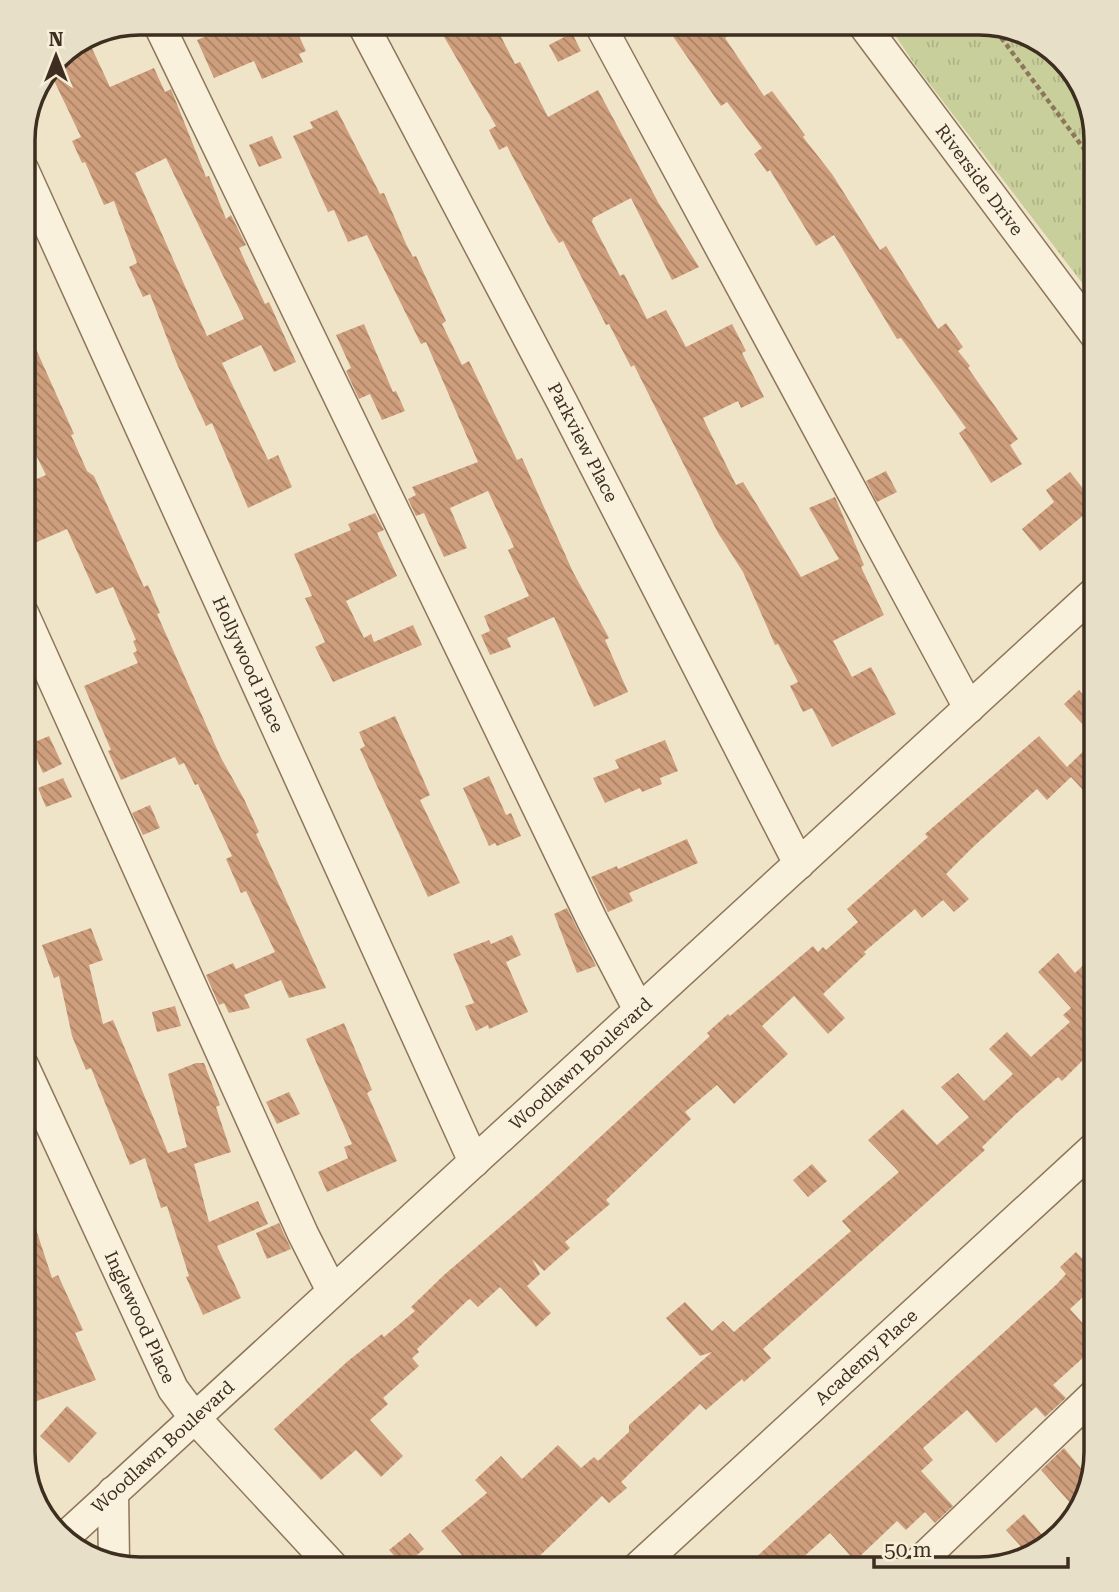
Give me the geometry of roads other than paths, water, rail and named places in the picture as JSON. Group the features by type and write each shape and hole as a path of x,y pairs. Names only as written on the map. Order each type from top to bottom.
{"street":[{"path":"164,35 581,897 639,1010"},
{"name":"Parkview Place","path":"368,35 562,402 799,864"},
{"path":"605,35 970,708"},
{"name":"Riverside Drive","path":"871,35 1084,320"},
{"name":"Hollywood Place","path":"35,195 474,1161"},
{"name":"Woodlawn Boulevard","path":"72,1531 1084,603"},
{"path":"35,640 303,1234 332,1291"},
{"name":"Inglewood Place","path":"35,1091 173,1389 194,1417 324,1557"},
{"name":"Academy Place","path":"649,1557 1084,1157"},
{"path":"925,1557 1084,1404"},
{"path":"114,1492 114,1553"}]}
